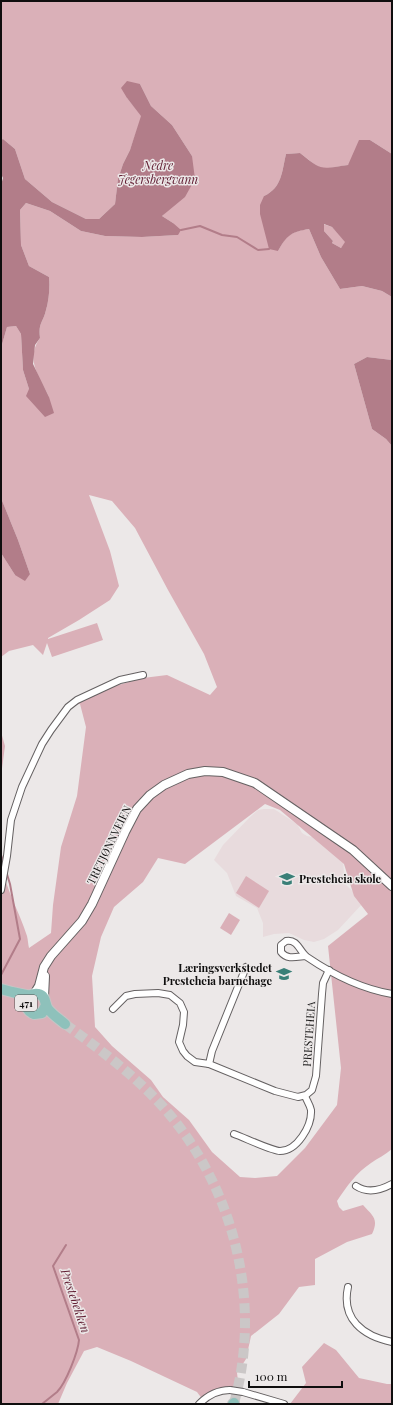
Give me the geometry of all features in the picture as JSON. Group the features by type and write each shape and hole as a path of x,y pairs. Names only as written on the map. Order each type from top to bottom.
{"main road":[{"name":"471","path":"1,989 32,1000 55,1015 64,1025 39,1014 31,1013 32,1000"},
{"name":"471","path":"1,994 32,1000 44,1011 39,1014"}],"street":[{"path":"1,890 7,856 9,828 12,816 42,744 51,730 68,707 77,700 120,680 143,675"},
{"name":"TRETJØNNVEIEN","path":"32,1000 46,974 48,961 57,948 82,920 92,904 124,832 137,809 150,795 164,784 178,777 197,772 214,771 223,772 255,783 353,850 392,886"},
{"path":"305,956 360,985 392,994"},
{"path":"209,1064 212,1051 246,967"},
{"name":"PRESTEHEIA","path":"305,1096 312,1090 316,1076 323,983 329,970"},
{"path":"113,1009 126,996 158,993 170,995 180,1003 184,1012 179,1042 187,1056 195,1062 209,1064 275,1091 298,1097 305,1096 311,1110 309,1123 302,1136 288,1149 277,1151 234,1134"},
{"path":"356,1186 363,1190 371,1190 392,1184"},
{"path":"348,1287 347,1307 353,1321 363,1331 370,1335 392,1342"},
{"path":"199,1404 211,1394 219,1391 230,1390 243,1392 284,1404"}],"shaded area":[{"path":"1,1 392,1 392,154 370,140 348,165 323,169 300,153 286,154 278,184 270,193 264,196 278,251 287,237 298,231 309,229 321,257 340,289 362,286 382,291 392,297 392,360 367,357 354,364 372,429 386,439 392,446 392,1149 356,1175 337,1201 339,1207 343,1211 363,1205 375,1221 372,1234 347,1242 315,1259 315,1285 299,1287 279,1314 251,1336 246,1359 237,1373 239,1389 210,1396 203,1400 197,1392 97,1347 84,1351 58,1404 1,1404 1,862 9,890 27,936 29,948 51,933 53,905 61,847 77,796 86,727 80,704 71,705 108,688 143,678 167,675 210,695 217,687 204,654 135,528 112,501 89,495 110,551 119,586 110,600 48,639 97,623 103,640 52,657 47,643 43,655 33,645 9,651 1,657 1,553 15,575 30,574 1,498 1,348 7,327 16,326 21,334 23,370 29,389 49,397 35,368 34,354 40,338 40,326 48,302 49,277 29,266 21,245 20,210 26,203 50,211 81,231 105,236 142,237 178,235 173,223 162,216 167,211 192,156 172,125 151,106 140,84 127,98 142,116 118,179 115,204 99,219 86,219 52,202 25,179 15,149 3,139 1,140","holes":["265,804 280,810 344,864 354,896 368,914 328,946 341,1068 337,1105 305,1148 277,1176 255,1178 240,1177 212,1152 189,1120 163,1097 151,1080 112,1046 95,1027 92,976 101,937 114,907 143,882 158,858 185,864"]},
{"path":"323,224 332,227 346,242 341,248 332,243 333,241 324,231"},
{"path":"1,732 5,746 1,776"},
{"name":"Presteheia skole","path":"274,809 297,824 302,833 307,836 323,839 343,861 345,884 364,902 338,930 324,939 314,942 304,940 289,933 274,934 263,937 263,923 257,908 236,896 227,873 214,860 223,845 250,817 258,810"},
{"path":"246,876 269,891 259,908 236,893"},
{"path":"229,913 240,920 231,935 220,928"},
{"path":"324,1343 336,1350 359,1378 392,1384 392,1404 290,1404 306,1383 302,1367"}],"water":[{"name":"Nedre Jegersbergvann","path":"127,81 140,84 151,106 172,125 192,156 195,179 185,197 162,216 181,230 178,235 142,237 105,236 81,231 50,211 26,203 20,210 21,245 29,266 49,277 48,302 40,326 40,338 35,345 33,364 49,397 54,413 45,417 26,396 29,389 23,370 21,334 16,326 7,327 1,348 1,185 3,178 1,174 1,140 3,139 15,149 25,179 52,202 86,219 99,219 115,204 118,179 130,150 141,116 121,88"},
{"path":"359,140 370,140 392,154 392,297 382,291 362,286 340,289 321,257 309,229 298,231 290,235 278,251 269,249 260,214 260,205 264,196 270,193 278,184 286,154 300,153 317,166 326,168 348,165","holes":["324,224 332,227 345,242 341,248 332,243 333,241 324,231"]},
{"path":"367,357 392,360 392,446 386,439 372,429 354,364"},
{"path":"1,498 30,574 25,581 15,575 1,553"}],"waterway":[{"path":"181,230 200,226 222,235 237,237 258,250 269,249"},
{"name":"Prestebekken","path":"1,855 4,863"},
{"name":"Prestebekken","path":"1,977 20,939 10,884 6,871"},
{"name":"Prestebekken","path":"42,1404 57,1392 64,1382 74,1359 79,1340 53,1266 66,1245"}],"tunnel":[{"path":"65,1024 120,1066 146,1089 170,1115 193,1146 211,1179 226,1214 237,1251 243,1289 245,1327 242,1365 234,1403"}],"place":[{"name":"Presteheia skole","path":"287,879"},
{"name":"Læringsverkstedet Presteheia barnehage","path":"284,974"}]}
